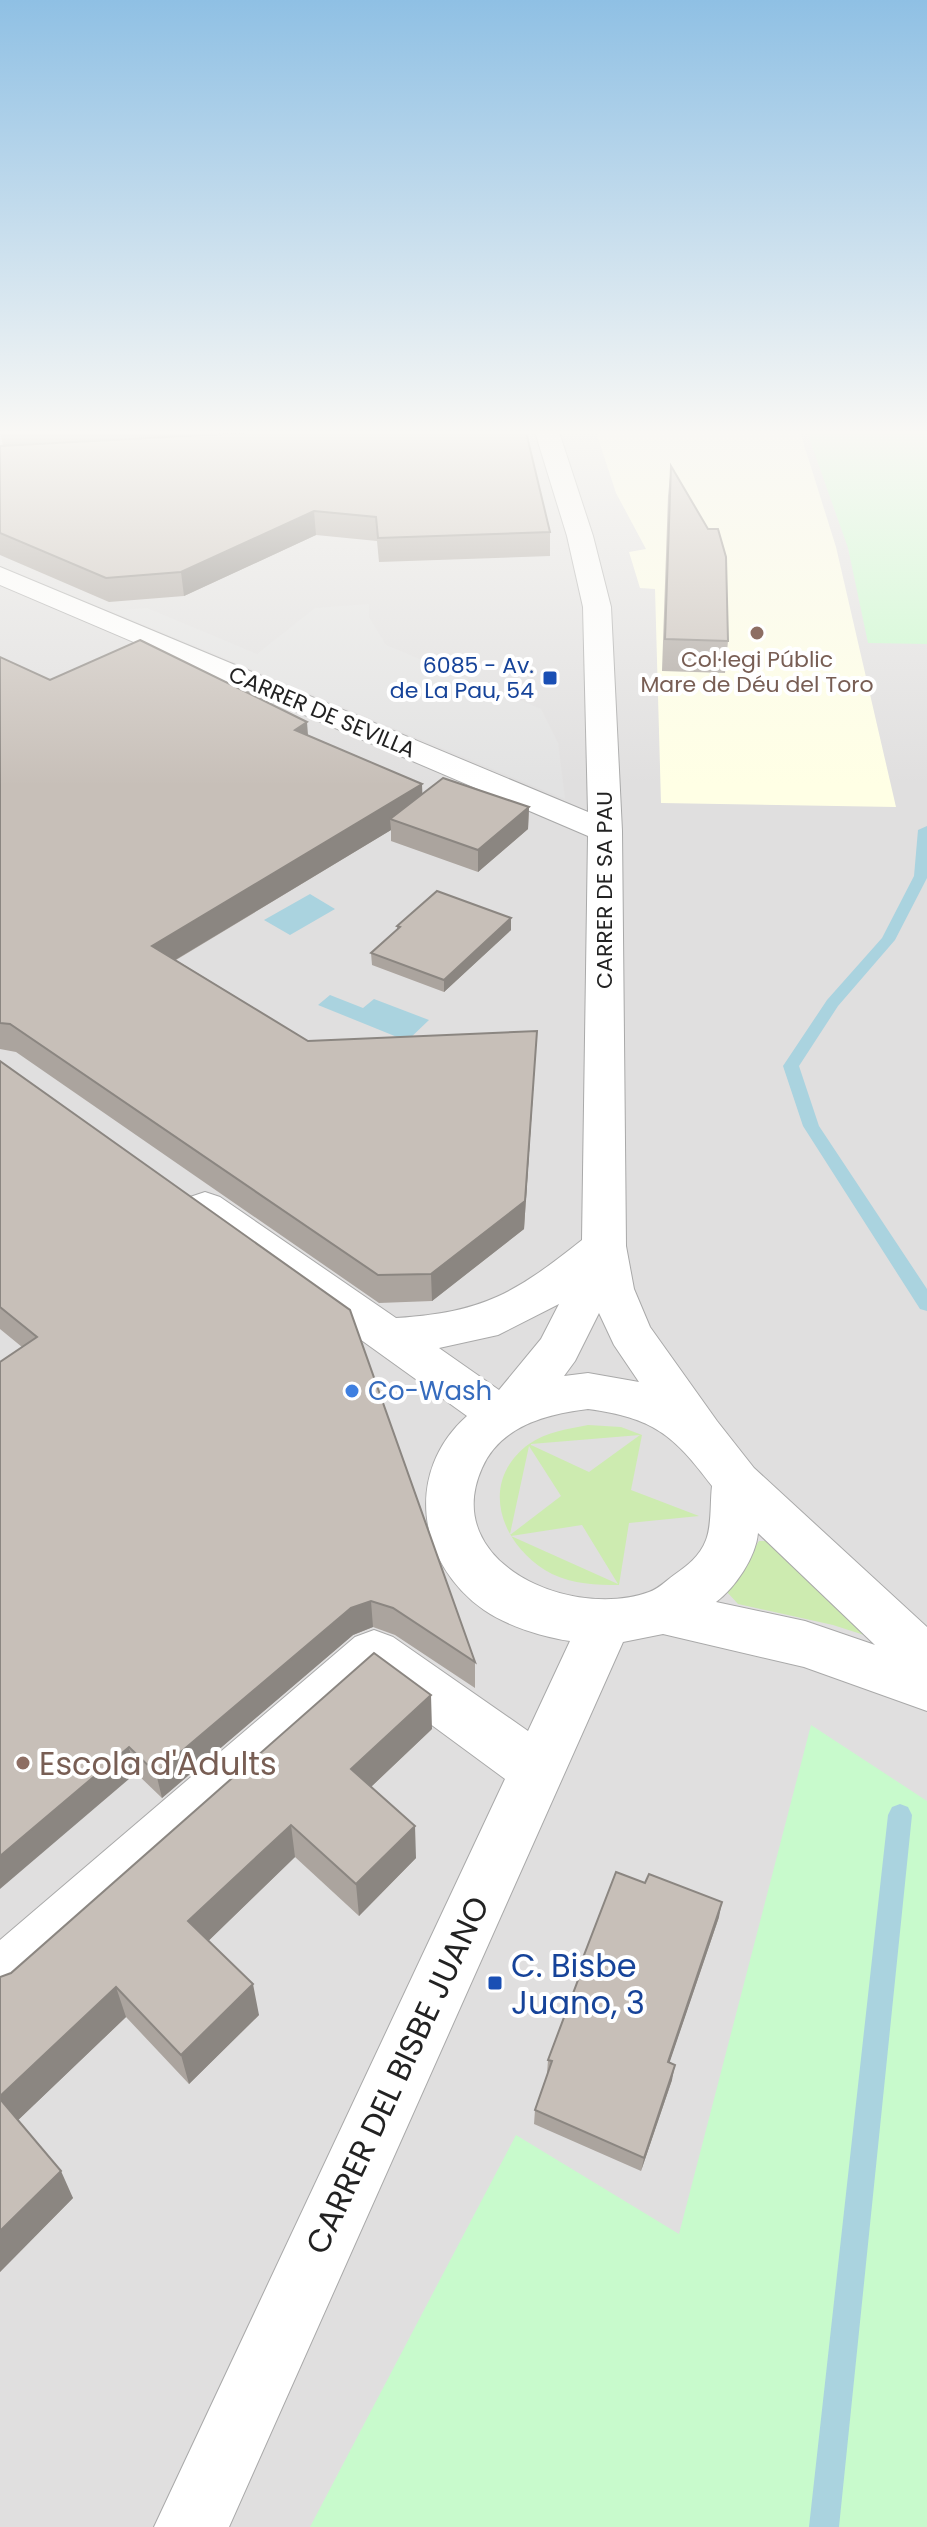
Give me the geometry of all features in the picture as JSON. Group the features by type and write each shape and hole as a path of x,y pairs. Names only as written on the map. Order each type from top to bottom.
{"street":[{"name":"CARRER DE SA PAU","path":"583,550 597,607 605,831 604,1246 612,1289 630,1333 701,1435"},
{"name":"CARRER DE SEVILLA","path":"0,609 14,584 605,831"},
{"path":"170,1182 387,1336 505,1413"},
{"name":"CARRER DE SA PAU","path":"505,1413 559,1349 604,1246"},
{"path":"387,1336 465,1328 506,1314 552,1288 604,1246"},
{"path":"927,1661 737,1482 701,1435 668,1412 630,1397 588,1391 547,1396 505,1413 468,1444 451,1481 450,1522 468,1561 503,1595 551,1616 605,1623 663,1612 805,1644 927,1687"},
{"path":"663,1612 711,1577 732,1543 737,1482"},
{"name":"CARRER DEL BISBE JUANO","path":"191,2527 605,1623"},
{"path":"0,1980 374,1653 536,1769"}],"shaded area":[{"path":"0,550 927,550 927,2527 0,2527"},
{"name":"Col·legi Públic Mare de Déu del Toro","path":"837,550 896,807 661,803 655,589 640,588 629,552"},
{"path":"369,604 369,617 386,645 541,709 558,743 565,799 111,611 147,608 257,654 315,608"}],"green space":[{"path":"848,550 927,550 927,644 868,643"},
{"path":"588,1425 621,1427 642,1435 631,1490 699,1516 629,1523 619,1585 576,1582 552,1574 534,1563 511,1535 561,1496 529,1446 510,1534 502,1514 500,1495 503,1477 513,1460 529,1444 557,1432","holes":["640,1435 589,1472 531,1445 531,1444","582,1525 618,1584 512,1536"]},
{"path":"759,1541 773,1541 870,1629 864,1635 738,1604 727,1592"},
{"path":"811,1725 927,1801 927,2527 310,2527 516,2135 679,2234"}],"water":[{"path":"310,894 335,909 290,935 264,920"},
{"path":"330,995 363,1008 374,999 429,1020 407,1041 318,1005"}],"building":[{"path":"40,550 229,550 181,572 106,578"},
{"path":"668,550 724,550 728,641 665,639"},
{"path":"140,640 307,722 295,730 422,784 152,946 308,1041 537,1031 525,1201 431,1274 378,1275 10,1024 0,1023 0,657 50,680"},
{"path":"443,778 529,807 478,850 390,819"},
{"path":"437,891 511,918 444,980 371,953 400,927 397,926"},
{"path":"0,1061 350,1310 475,1662 393,1608 371,1601 351,1608 156,1773 129,1747 0,1856 0,1362 37,1337 0,1307"},
{"path":"374,1653 431,1695 351,1769 415,1826 356,1884 291,1825 188,1921 253,1984 181,2055 116,1987 0,2096 0,1977 11,1973"},
{"path":"616,1872 645,1883 649,1874 722,1902 668,2062 675,2065 644,2158 535,2110 552,2061 548,2060 584,1964 581,1963"},
{"path":"0,2099 61,2171 0,2231"}],"waterway":[{"path":"925,830 921,876 888,940 832,1003 791,1066 811,1126 927,1304"},
{"path":"824,2527 900,1815"}],"place":[{"name":"Col·legi Públic Mare de Déu del Toro","path":"757,633"},
{"name":"6085 - Av. de La Pau, 54","path":"550,678"},
{"name":"Co-Wash","path":"352,1391"},
{"name":"Escola d'Adults","path":"23,1763"},
{"name":"C. Bisbe Juano, 3","path":"495,1983"}]}
